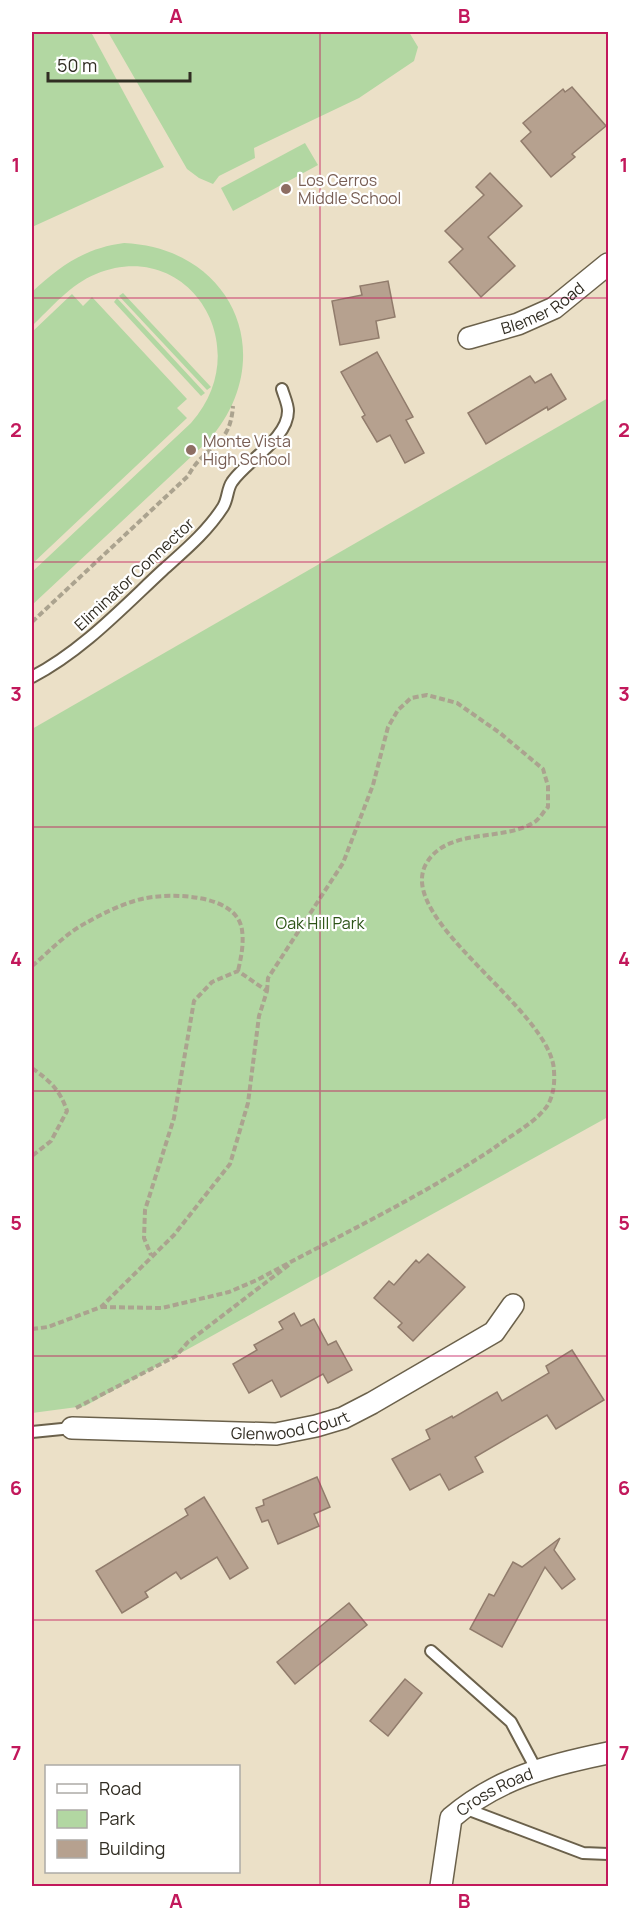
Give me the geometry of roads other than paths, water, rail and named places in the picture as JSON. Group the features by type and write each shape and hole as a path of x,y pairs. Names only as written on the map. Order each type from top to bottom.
{"street":[{"name":"Blemer Road","path":"469,338 518,324 554,308 609,264"},
{"name":"Glenwood Court","path":"72,1428 276,1434 316,1426 343,1418 372,1403 494,1332 513,1305"},
{"name":"Cross Road","path":"441,1887 451,1818 463,1808 536,1769 609,1753"}],"lane":[{"name":"Eliminator Connector","path":"32,677 48,669 96,632 189,548 222,509 228,498 230,483 267,447 285,424 288,411 282,389"},
{"name":"Glenwood Court","path":"32,1432 72,1428"},
{"path":"431,1651 511,1722 536,1769"},
{"path":"463,1808 583,1853 609,1854"}],"place":[{"name":"Los Cerros Middle School","path":"286,189"},
{"name":"Monte Vista High School","path":"191,450"}],"park label":[{"name":"Oak Hill Park","path":"320,923"}]}
